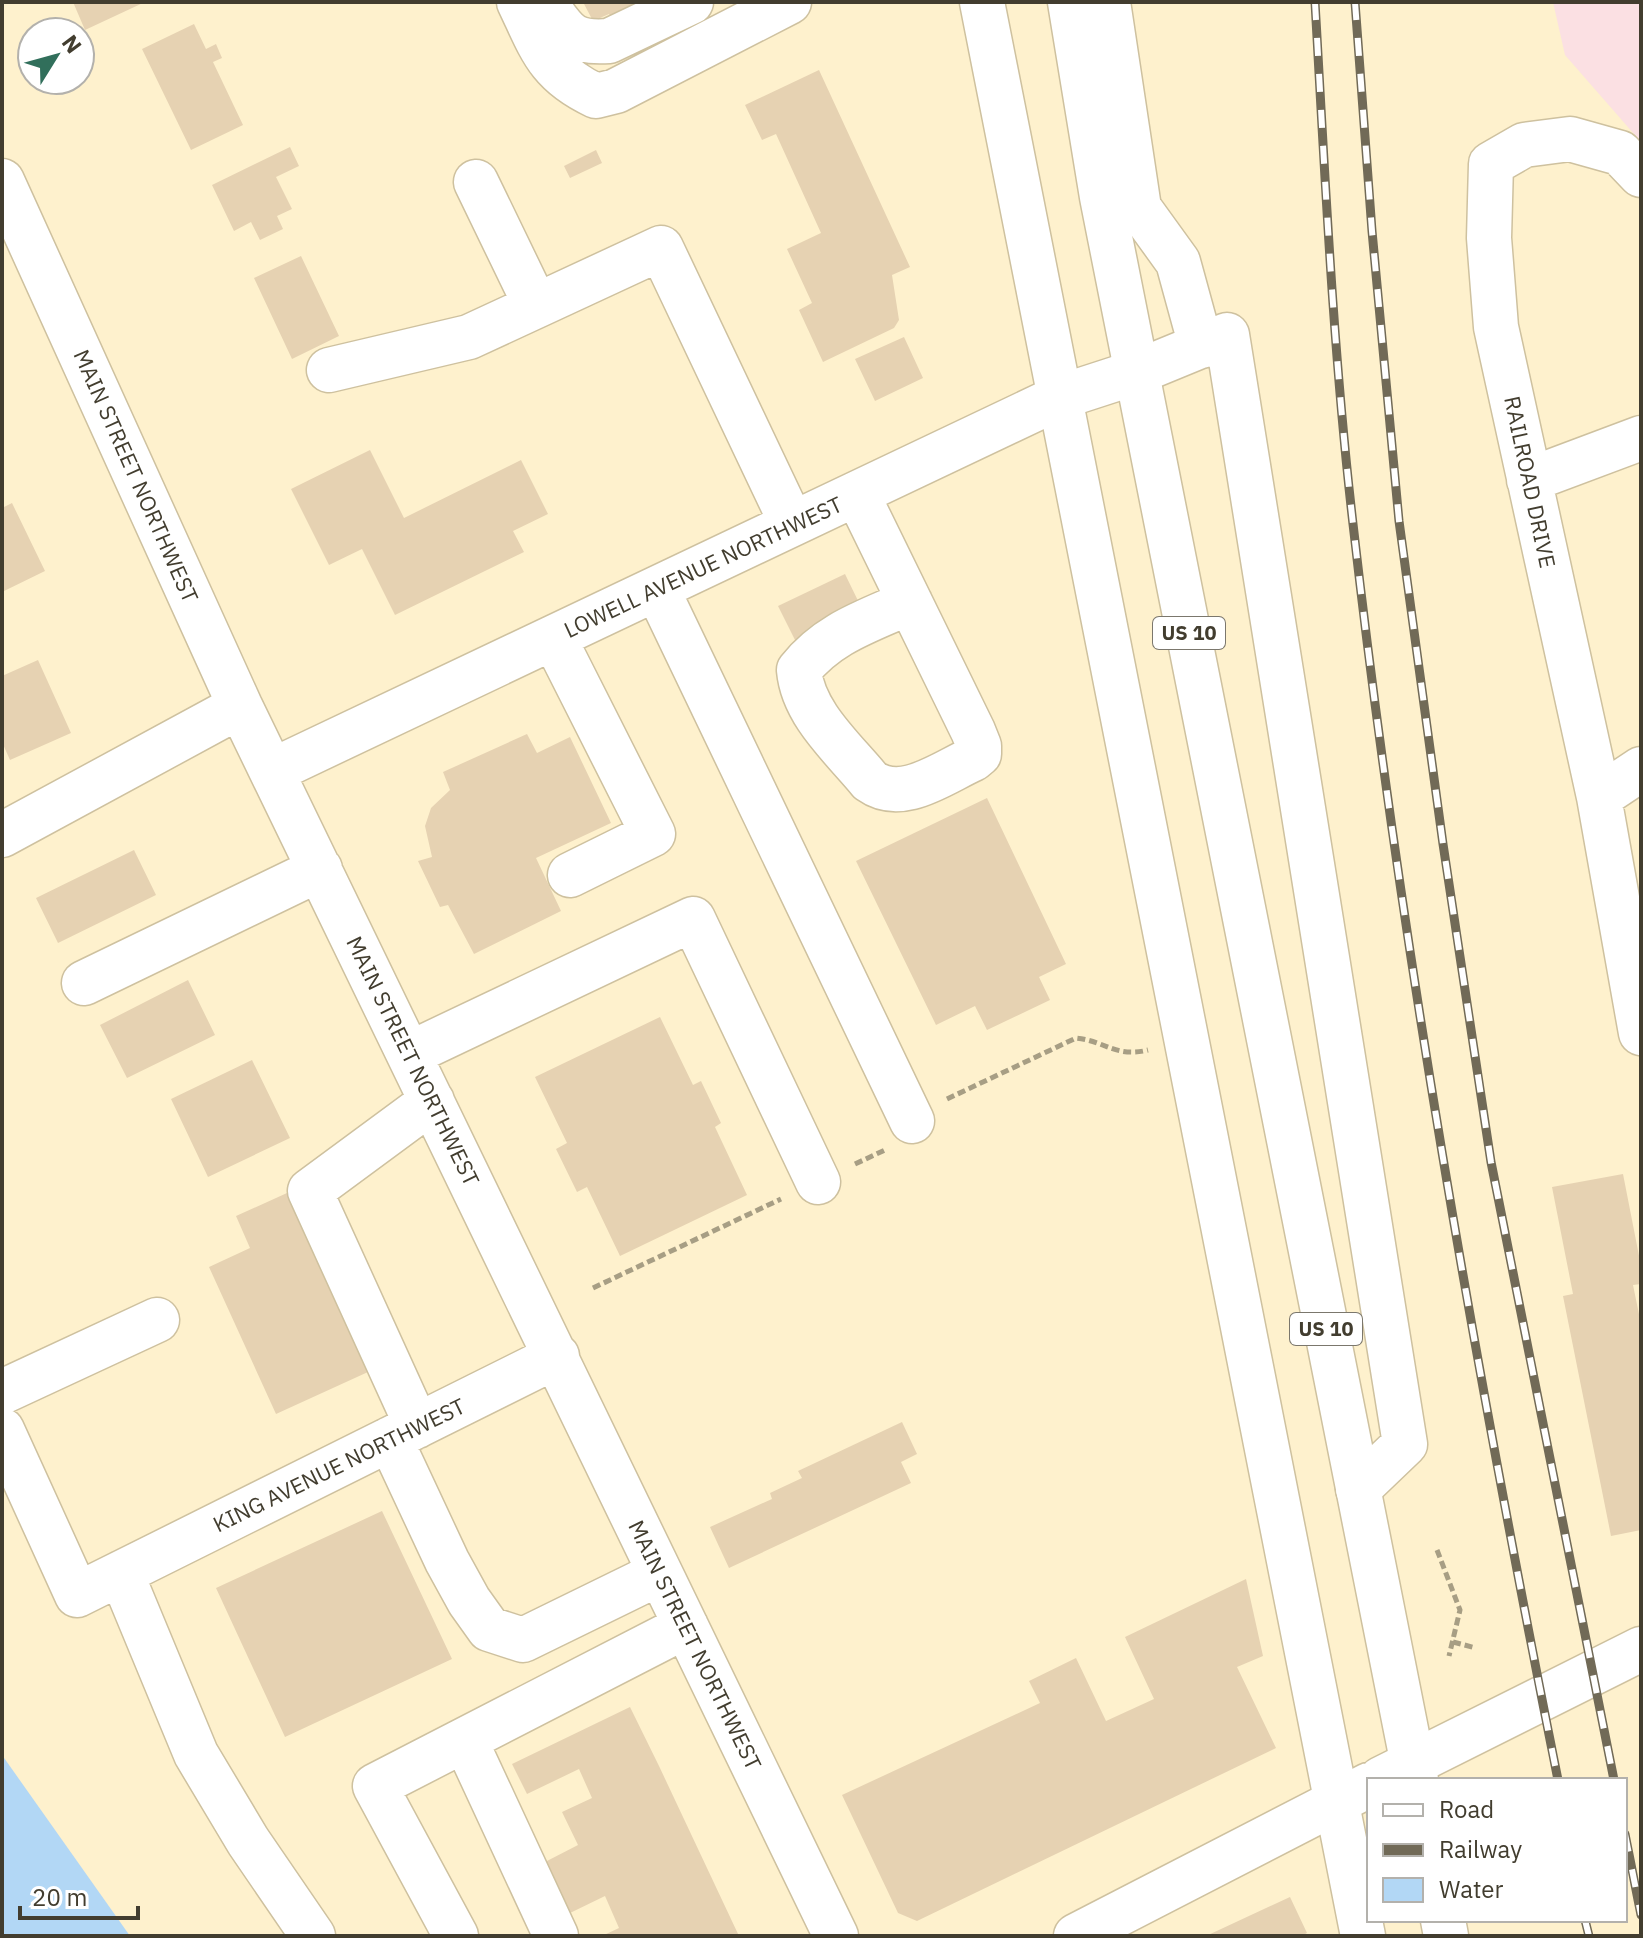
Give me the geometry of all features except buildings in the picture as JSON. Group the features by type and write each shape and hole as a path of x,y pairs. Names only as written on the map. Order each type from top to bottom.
{"main road":[{"path":"519,2 546,59 562,77 596,96 616,91 789,2"},
{"path":"544,2 564,31 573,38 594,42 609,41 691,2"},
{"path":"982,2 1060,397 1353,1793 1363,1936"},
{"path":"1088,4 1139,208 1178,262 1201,346 1227,335 1405,1444 1358,1489"},
{"name":"US 10","path":"1088,4 1102,197 1358,1489 1402,1774"},
{"name":"RAILROAD DRIVE","path":"1641,175 1620,153 1570,139 1524,145 1491,164 1489,238 1496,327 1599,797 1641,1033"},
{"name":"MAIN STREET NORTHWEST","path":"2,181 240,706 836,1936"},
{"path":"476,182 536,306"},
{"path":"329,370 469,337 661,248 792,524"},
{"name":"LOWELL AVENUE NORTHWEST","path":"272,771 1060,397 1137,372 1201,346"},
{"path":"1529,480 1641,438"},
{"path":"857,494 910,602 973,731 979,746 979,754 973,759 909,789 897,791 880,788 870,781 805,698 799,670 817,648 841,633 910,602"},
{"path":"657,589 913,1124"},
{"path":"554,638 653,834 570,875"},
{"path":"2,835 240,706"},
{"path":"1599,797 1641,769"},
{"path":"84,983 320,869"},
{"path":"409,1054 693,919 818,1182"},
{"path":"432,1101 310,1191 404,1432 447,1561 489,1629 523,1640 660,1573"},
{"path":"2,1392 157,1320"},
{"name":"KING AVENUE NORTHWEST","path":"2,1430 77,1595 557,1356"},
{"path":"121,1573 196,1754 248,1841 313,1936"},
{"path":"456,1936 375,1786 686,1626"},
{"path":"1402,1774 1541,1696 1641,1649"},
{"path":"465,1740 556,1936"},
{"path":"1076,1936 1353,1793"}],"path":[{"path":"593,1288 818,1182 913,1124 1076,1038 1090,1040 1118,1053 1152,1049"},
{"path":"1437,1550 1460,1610 1449,1656"},
{"path":"1453,1642 1476,1648"}],"shaded area":[{"path":"1553,2 1641,2 1641,142 1565,55"}],"water":[{"path":"2,1755 130,1936 2,1936"}],"railway":[{"path":"1315,2 1340,394 1372,682 1442,1154 1558,1778"},
{"path":"1355,2 1372,231 1399,521 1443,844 1491,1162 1614,1778"},
{"path":"1627,1844 1641,1915"},
{"path":"1586,1922 1589,1936"}]}
